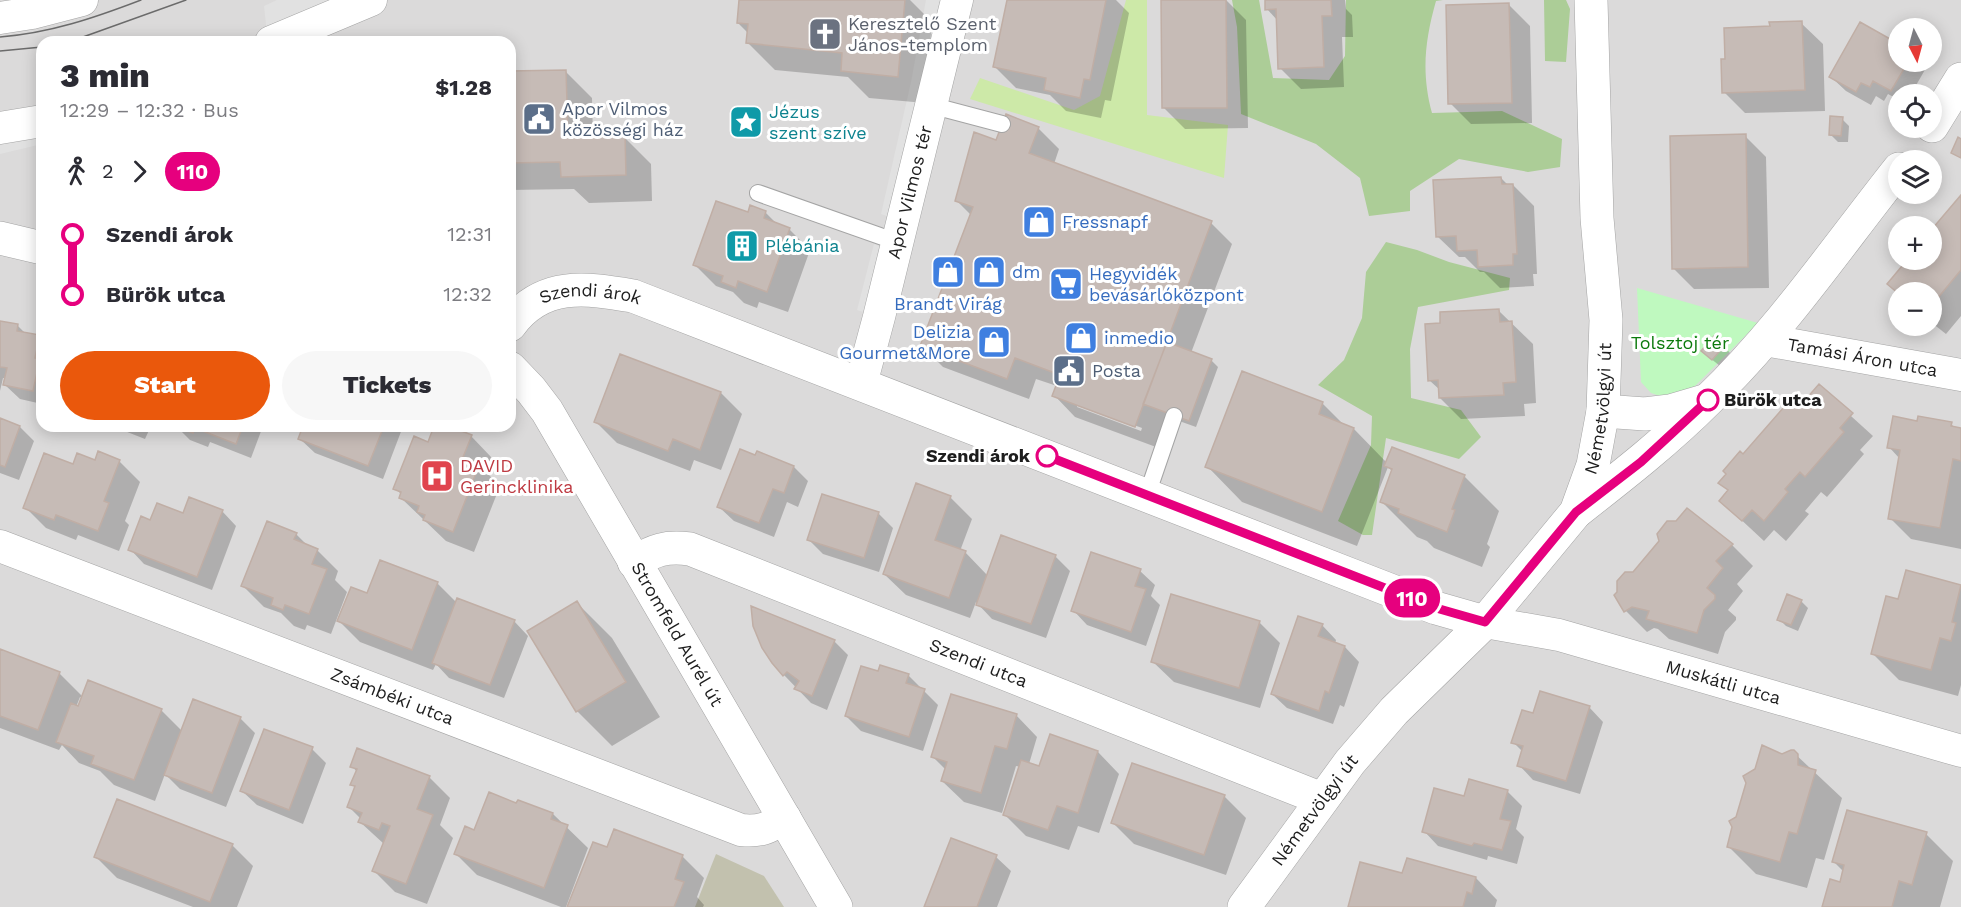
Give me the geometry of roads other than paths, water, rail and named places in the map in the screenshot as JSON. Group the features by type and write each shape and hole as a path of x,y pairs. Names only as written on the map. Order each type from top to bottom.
{"street":[{"path":"0,18 32,13 82,0"},
{"path":"285,36 371,0"},
{"name":"Apor Vilmos tér","path":"861,384 957,0"},
{"name":"Németvölgyi út","path":"1244,907 1350,762 1394,711 1485,622 1576,512 1593,465 1603,411 1606,320 1597,218 1591,0"},
{"path":"1942,110 1961,79"},
{"path":"0,128 36,122"},
{"path":"1914,150 1923,138"},
{"path":"1576,512 1641,462 1709,400 1765,340 1888,183"},
{"path":"0,238 36,247"},
{"name":"Szendi árok","path":"516,317 535,302 553,294 576,289 595,289 633,296 1436,608 1485,622"},
{"name":"Tamási Áron utca","path":"1765,340 1961,375"},
{"name":"Stromfeld Aurél út","path":"516,374 546,411 836,907"},
{"path":"1603,411 1645,414 1670,411 1709,400"},
{"name":"Zsámbéki utca","path":"0,546 741,830 766,829 785,818"},
{"name":"Szendi utca","path":"634,561 655,550 672,547 690,549 1322,799"},
{"name":"Muskátli utca","path":"1485,622 1559,635 1961,751"}],"lane":[{"path":"930,105 1002,124"},
{"path":"758,193 897,242"},
{"path":"1148,495 1174,416"}],"tram line":[{"path":"0,37 72,24 141,0"},
{"path":"86,36 186,0"},
{"path":"0,51 36,48"}],"place":[{"name":"Keresztelő Szent János-templom","path":"825,34"},
{"name":"Apor Vilmos közösségi ház","path":"539,119"},
{"name":"Jézus szent szíve","path":"746,122"},
{"name":"Fressnapf","path":"1039,222"},
{"name":"Plébánia","path":"742,246"},
{"name":"Brandt Virág","path":"948,272"},
{"name":"dm","path":"989,272"},
{"name":"Hegyvidék bevásárlóközpont","path":"1066,284"},
{"name":"inmedio","path":"1081,338"},
{"name":"Delizia Gourmet&More","path":"994,342"},
{"name":"Posta","path":"1069,371"},
{"name":"Bürök utca","path":"1708,400"},
{"name":"Szendi árok","path":"1047,456"},
{"name":"DAVID Gerincklinika","path":"437,476"}],"park label":[{"name":"Tolsztoj tér","path":"1680,343"}]}
